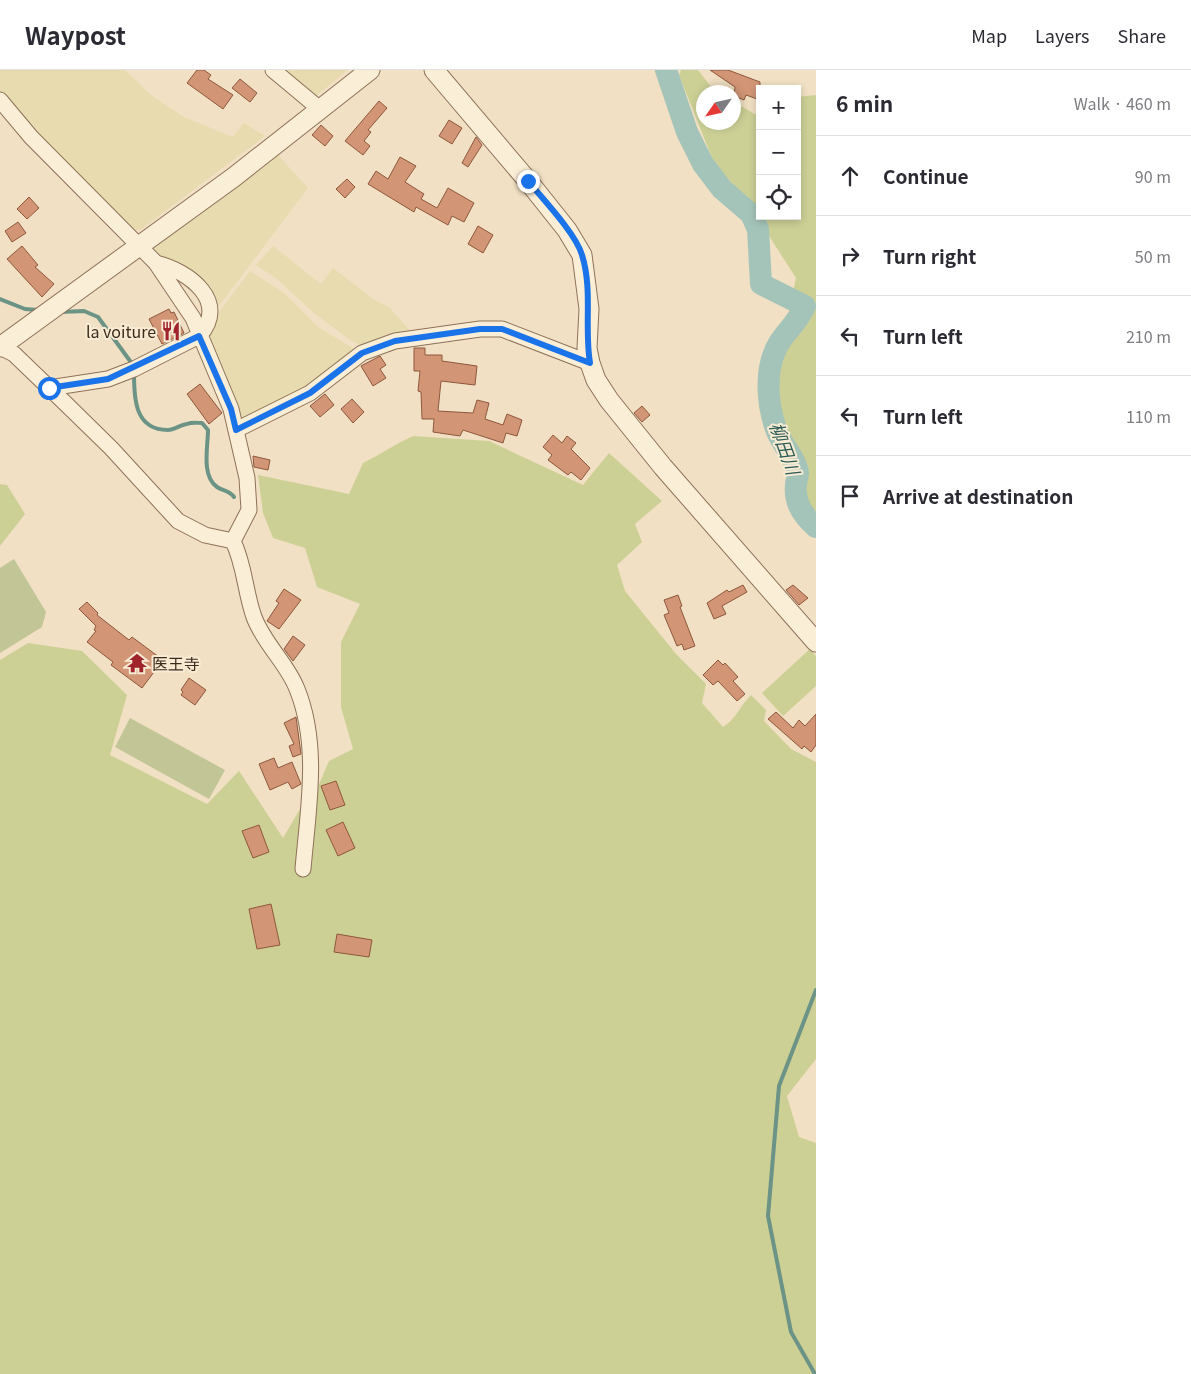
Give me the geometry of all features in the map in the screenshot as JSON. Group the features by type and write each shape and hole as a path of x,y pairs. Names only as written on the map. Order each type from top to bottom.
{"street":[{"path":"273,70 321,110"},
{"path":"233,541 205,535 178,521 111,448 14,354 0,347 139,248 321,110 370,70"},
{"path":"434,70 534,188 567,230 582,255 589,309 587,348 596,380 609,400 663,467 816,642"},
{"path":"0,100 31,137 139,248 156,263 192,318 231,409 247,478 249,510 233,541"},
{"path":"49,388 108,379 199,336 210,323 211,311 208,300 192,280 171,267 156,263"},
{"path":"236,430 310,393 362,353 395,341 480,329 502,329 590,363"},
{"path":"233,541 242,558 255,619 297,688 306,715 310,742 311,770 303,869"}],"shaded area":[{"path":"0,70 125,70 151,95 184,117 233,137 244,123 265,136 140,230 132,229 35,134 0,93"},
{"path":"278,70 348,70 316,96"},
{"path":"276,153 308,188 218,307 205,285 193,271 155,254 150,249"},
{"path":"273,246 321,284 333,268 373,299 389,307 412,333 364,347 350,340 314,313 277,279 256,265"},
{"path":"250,271 284,293 318,327 356,350 326,376 243,420 207,341 220,311"}],"green space":[{"path":"681,70 698,70 710,85 696,85 696,118 679,75"},
{"path":"816,95 816,521 810,518 799,498 802,473 778,425 771,396 796,278 759,220 801,220 801,97"},
{"path":"741,106 756,115 756,216 744,197 714,163 701,130 741,130"},
{"path":"413,436 489,441 583,485 609,453 662,501 635,524 642,542 617,565 625,591 676,654 706,684 702,703 723,727 751,695 766,710 764,721 791,749 816,762 816,1059 787,1096 799,1137 816,1143 816,1374 0,1374 0,660 28,643 82,651 127,695 110,755 207,804 239,771 283,838 300,809 317,789 329,761 353,749 341,707 341,642 360,604 317,587 305,548 273,538 263,513 258,475 349,494 363,463"},
{"path":"0,484 7,485 25,514 0,546"},
{"path":"14,559 46,612 42,627 0,653 0,568"},
{"path":"810,649 816,656 816,686 783,716 762,693"},
{"path":"130,718 225,770 209,799 115,747"}],"building":[{"path":"197,70 204,70 211,75 208,79 233,95 223,109 187,83"},
{"path":"710,70 728,70 760,82 760,85 756,85 756,99 746,95 744,100 741,99 741,85 732,85"},
{"path":"240,79 257,93 250,102 232,88"},
{"path":"379,101 387,108 368,130 371,132 364,141 370,146 363,155 345,141"},
{"path":"449,120 462,128 452,144 439,136"},
{"path":"321,125 333,136 325,146 312,135"},
{"path":"476,137 482,145 468,167 462,163"},
{"path":"400,157 416,166 405,182 424,194 421,199 437,208 448,188 474,203 464,222 452,216 448,225 416,207 414,212 368,184 376,171 388,179"},
{"path":"347,179 355,187 345,198 336,189"},
{"path":"29,197 39,208 27,219 17,209"},
{"path":"18,222 26,233 12,242 5,231"},
{"path":"478,226 493,235 483,253 468,244"},
{"path":"22,246 38,265 35,267 54,284 42,297 7,259"},
{"path":"169,309 171,313 174,312 184,333 162,344 149,319"},
{"path":"414,348 425,348 425,355 442,355 442,361 477,366 475,385 441,381 438,411 473,413 477,400 489,403 485,419 503,425 507,414 522,420 517,436 506,433 503,443 463,430 460,436 433,432 434,419 422,419 421,392 418,391 420,371 414,371"},
{"path":"380,356 386,365 380,369 386,378 373,386 361,366"},
{"path":"200,384 222,413 209,424 187,394"},
{"path":"325,394 334,405 320,417 310,406"},
{"path":"352,399 364,412 353,423 341,409"},
{"path":"642,406 650,415 642,422 634,413"},
{"path":"553,435 562,443 567,436 576,443 571,449 590,468 581,480 571,472 568,475 548,460 552,455 543,447"},
{"path":"253,456 270,460 268,470 254,467"},
{"path":"743,585 747,592 722,606 726,614 714,619 707,603 727,590 729,592"},
{"path":"793,585 808,598 799,605 786,590"},
{"path":"284,589 301,600 279,629 267,621 279,603 276,601"},
{"path":"678,595 682,606 680,607 695,646 684,650 682,644 677,646 664,615 669,613 664,600"},
{"path":"87,602 98,613 97,615 129,640 132,637 163,660 142,688 111,665 113,662 87,642 96,631 94,630 96,626 79,609"},
{"path":"293,636 305,645 293,661 284,649"},
{"path":"718,660 723,665 725,663 738,677 733,681 745,694 737,701 718,681 713,685 703,675"},
{"path":"189,678 206,690 195,705 181,695 183,692 181,690"},
{"path":"776,712 793,728 799,720 805,726 816,714 816,745 811,752 804,746 802,749 768,719"},
{"path":"296,717 301,754 293,757 289,746 294,744 284,723"},
{"path":"274,758 278,768 292,762 301,784 292,789 288,782 270,790 259,764"},
{"path":"336,781 345,805 330,810 321,786"},
{"path":"343,822 355,848 338,856 326,830"},
{"path":"259,825 269,852 253,858 242,831"},
{"path":"271,904 280,945 257,949 249,909"},
{"path":"337,934 372,940 369,957 334,952"}],"waterway":[{"name":"柳田川","path":"666,70 687,132 703,164 722,189 751,214 758,229 761,284 805,306 774,353 769,374 769,397 776,429 797,467 796,498 803,514 816,527"},
{"path":"0,299 25,309 38,310"},
{"path":"60,312 84,311 98,317 133,365"},
{"path":"134,374 136,403 143,419 149,425 157,429 168,430 189,423 202,423 208,430 206,460 209,476 217,487 234,497"},
{"path":"815,1374 791,1332 768,1216 779,1086 816,990"}],"place":[{"name":"la voiture","path":"171,331"},
{"name":"医王寺","path":"137,663"}],"route":[{"path":"49,388 108,379 134,369 199,336 231,409 236,430 310,393 362,353 395,341 480,329 502,329 590,363 587,348 589,309 582,255 567,230 528,181"}]}
